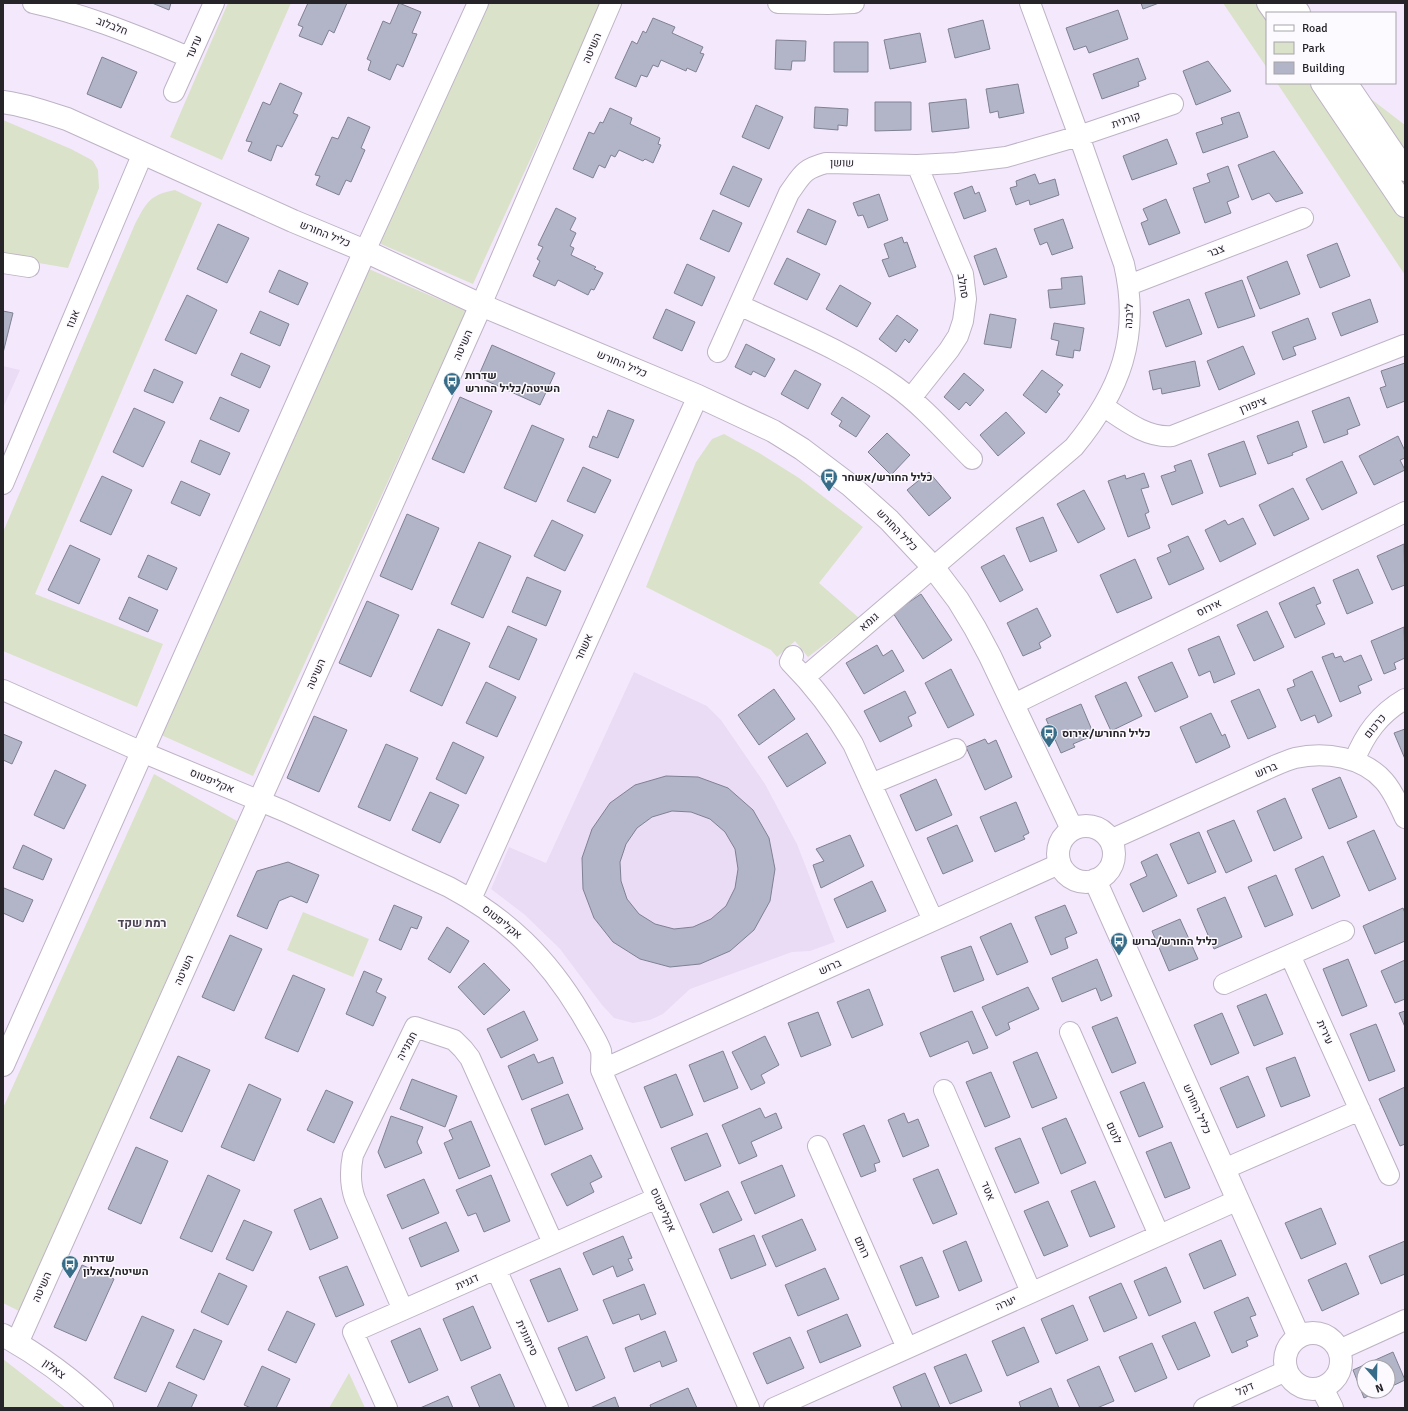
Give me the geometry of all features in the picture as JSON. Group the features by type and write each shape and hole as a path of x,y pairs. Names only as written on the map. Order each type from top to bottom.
{"street":[{"name":"חלבלוב","path":"33,3 97,20 190,57"},
{"name":"עדעד","path":"174,92 214,3"},
{"path":"3,1065 365,251 478,3"},
{"name":"השיטה","path":"10,1339 259,800 481,304 611,3"},
{"path":"778,3 854,3"},
{"name":"ליבנה","path":"933,567 1074,447 1090,427 1103,406 1119,374 1127,350 1130,316 1129,285 1117,242 1030,3"},
{"path":"1268,3 1274,12"},
{"path":"1292,3 1297,12"},
{"path":"1323,84 1405,206"},
{"path":"1347,84 1405,170"},
{"name":"כליל החורש","path":"3,102 25,106 68,119 481,304 698,396 773,431 802,449 869,501 933,567 958,600 975,628 1014,704 1072,829"},
{"name":"קורנית","path":"1079,136 1173,104"},
{"name":"שושן","path":"718,352 789,193 804,172 813,166 826,163 917,165 956,163 1006,157 1079,136"},
{"name":"אגוז","path":"3,484 143,153"},
{"name":"סחלב","path":"911,398 949,350 958,336 963,321 966,299 963,274 917,165"},
{"name":"צבר","path":"1129,285 1303,218"},
{"path":"3,263 29,268"},
{"path":"739,305 852,359 893,384 911,398 972,459"},
{"name":"ציפורן","path":"1103,406 1147,432 1162,437 1172,436 1404,345"},
{"name":"אשחר","path":"471,899 698,396"},
{"name":"אירוס","path":"1014,704 1405,512"},
{"name":"גומא","path":"805,677 933,567"},
{"path":"793,656 790,662 820,695 838,719 853,744 933,920"},
{"name":"אקליפטוס","path":"3,690 142,752 259,800 400,865 471,899 516,932 546,963 561,983 601,1051 601,1070 749,1408"},
{"name":"כרכום","path":"1354,761 1362,743 1373,725 1405,699"},
{"path":"871,784 956,749"},
{"name":"ברוש","path":"1110,840 1294,758 1327,756 1354,761 1374,772 1384,781 1395,796 1405,818"},
{"path":"1080,826 1094,827 1102,831 1110,840 1114,849 1113,862 1106,873 1095,880 1082,882 1074,880 1066,875 1059,864 1059,846 1065,835 1072,829 1080,826"},
{"name":"ברוש","path":"601,1070 1059,864"},
{"name":"כליל החורש","path":"1095,880 1299,1337"},
{"path":"1224,984 1344,931"},
{"name":"עירית","path":"1290,955 1389,1175"},
{"name":"חמנייה","path":"404,1310 355,1199 351,1182 351,1169 353,1155 415,1028 454,1040 470,1058 554,1243"},
{"name":"לוטם","path":"1070,1032 1160,1235"},
{"name":"אטד","path":"944,1090 1031,1292"},
{"path":"1224,1169 1360,1110"},
{"name":"רותם","path":"818,1146 907,1348"},
{"name":"דגנית","path":"387,1408 353,1332 657,1198"},
{"name":"יערה","path":"774,1408 1238,1200"},
{"name":"סיתוונית","path":"496,1269 558,1408"},
{"path":"1338,1350 1405,1320"},
{"path":"1312,1333 1320,1334 1332,1341 1338,1350 1341,1361 1338,1373 1330,1384 1322,1388 1313,1390 1301,1387 1293,1382 1286,1371 1284,1362 1289,1346 1299,1337 1312,1333"},
{"name":"צאלון","path":"10,1339 60,1373 102,1408"},
{"name":"דקל","path":"1204,1408 1286,1371"},
{"path":"1322,1388 1332,1408"}],"shaded area":[{"path":"3,366 20,370 3,408"},
{"path":"634,672 707,706 721,720 765,784 797,844 835,942 810,951 792,952 690,989 663,1014 650,1020 633,1023 614,1018 602,1005 560,949 525,915 491,889 509,847 546,863"}],"green space":[{"path":"228,3 291,3 222,160 170,137"},
{"path":"484,3 602,3 473,284 374,241"},
{"path":"1223,3 1305,3 1311,12 1266,12 1266,67"},
{"path":"1278,84 1357,84 1362,92 1405,125 1405,275"},
{"path":"3,120 71,149 93,161 98,170 99,188 68,268 3,257"},
{"path":"175,190 202,203 35,594 163,644 137,707 3,651 3,532 135,224 146,205 154,197 159,194"},
{"path":"369,269 466,311 253,776 159,734"},
{"path":"724,434 761,454 799,478 863,527 819,583 859,618 808,657 795,641 777,657 771,650 646,587 696,462 712,439"},
{"path":"154,774 237,821 19,1311 3,1303 3,1108"},
{"path":"303,912 369,939 353,977 287,950"},
{"path":"3,1359 66,1408 3,1408"},
{"path":"349,1373 365,1408 329,1408"}],"building":[{"path":"152,3 171,3 169,10"},
{"path":"308,3 347,3 334,33 329,30 322,45 299,36 303,27 298,25"},
{"path":"399,3 421,12 412,33 417,34 403,67 397,64 390,80 368,70 371,61 367,59 383,21 390,24"},
{"path":"1141,3 1159,3 1143,9"},
{"path":"1118,10 1128,39 1089,53 1086,46 1074,50 1066,28"},
{"path":"653,18 675,27 672,33 703,47 700,53 704,54 696,72 687,68 686,71 661,60 658,67 653,65 647,77 641,75 636,87 615,78 632,41 637,44 643,31 646,33"},
{"path":"983,20 990,49 955,58 948,29"},
{"path":"920,33 926,62 890,69 884,40"},
{"path":"776,40 806,41 805,61 792,61 791,70 775,69"},
{"path":"834,42 868,42 868,72 834,72"},
{"path":"102,57 137,72 121,108 87,94"},
{"path":"1138,58 1146,79 1138,82 1139,86 1102,99 1093,74"},
{"path":"1208,61 1231,91 1196,105 1183,71"},
{"path":"280,83 302,93 293,113 298,115 282,147 277,145 271,161 248,151 252,142 246,141 263,102 270,105"},
{"path":"1018,84 1024,113 999,118 998,111 990,113 986,89"},
{"path":"966,99 969,128 932,132 929,103"},
{"path":"875,102 911,102 911,130 875,131"},
{"path":"756,105 783,117 769,149 742,137"},
{"path":"815,107 848,109 847,126 838,125 838,130 814,128"},
{"path":"610,108 632,118 630,124 660,138 658,144 661,145 653,163 645,159 643,161 619,150 615,157 611,155 605,168 599,165 593,178 573,169 589,132 594,134 600,122 603,123"},
{"path":"1239,112 1248,137 1203,153 1196,133 1223,124 1221,118"},
{"path":"348,117 370,127 361,148 365,150 351,182 346,180 339,195 316,185 320,176 315,175 332,137 338,139"},
{"path":"1167,139 1177,164 1132,180 1123,156"},
{"path":"1274,151 1303,193 1276,202 1269,193 1252,200 1238,165"},
{"path":"733,166 762,179 749,207 720,194"},
{"path":"1228,166 1239,197 1227,202 1231,213 1205,223 1193,188 1210,182 1207,174"},
{"path":"1035,174 1039,184 1055,179 1059,195 1030,205 1029,200 1016,205 1010,188 1017,186 1016,181"},
{"path":"972,186 975,194 979,192 986,211 964,219 954,193"},
{"path":"879,194 888,220 868,228 863,215 858,216 853,203"},
{"path":"1166,199 1180,233 1149,245 1141,223 1148,220 1143,209"},
{"path":"556,208 576,218 570,230 576,233 570,246 574,248 571,255 596,267 594,269 603,273 594,290 591,289 588,295 558,280 555,286 533,276 540,261 537,259 543,247 538,245"},
{"path":"808,209 836,221 826,245 797,232"},
{"path":"713,210 742,223 729,252 700,239"},
{"path":"1063,219 1073,248 1052,255 1047,242 1040,245 1034,229"},
{"path":"218,224 249,238 227,283 197,269"},
{"path":"902,237 904,243 907,242 916,267 889,277 882,260 889,258 884,244"},
{"path":"1337,243 1350,276 1320,288 1307,255"},
{"path":"996,248 1007,277 984,285 974,256"},
{"path":"787,258 820,274 807,300 774,284"},
{"path":"1287,261 1300,294 1260,309 1247,277"},
{"path":"687,264 715,277 702,306 674,293"},
{"path":"279,270 308,283 298,305 269,292"},
{"path":"1082,276 1085,304 1050,308 1048,290 1062,289 1061,278"},
{"path":"1242,280 1255,316 1218,328 1205,293"},
{"path":"840,285 871,303 857,327 826,309"},
{"path":"187,295 217,310 196,354 165,340"},
{"path":"1189,299 1202,334 1166,347 1153,312"},
{"path":"1370,299 1378,322 1341,336 1332,313"},
{"path":"666,309 695,322 682,351 653,338"},
{"path":"3,311 13,313 3,353"},
{"path":"260,311 289,324 280,346 250,333"},
{"path":"990,314 1016,319 1011,348 984,344"},
{"path":"897,315 918,330 909,343 905,339 896,352 879,339"},
{"path":"1308,318 1316,339 1293,347 1296,355 1283,360 1272,332"},
{"path":"1054,323 1084,328 1080,351 1074,350 1073,358 1056,355 1059,341 1051,339"},
{"path":"746,344 775,359 765,377 753,371 751,375 735,367"},
{"path":"492,345 555,373 540,405 478,377"},
{"path":"1243,346 1255,374 1219,390 1207,361"},
{"path":"241,353 270,366 260,388 231,375"},
{"path":"1195,361 1200,386 1162,394 1161,388 1153,390 1149,371"},
{"path":"1405,363 1405,401 1387,408 1380,388 1386,386 1381,371"},
{"path":"154,369 183,382 173,403 144,391"},
{"path":"795,370 821,384 808,409 781,394"},
{"path":"1042,370 1063,385 1057,392 1060,394 1046,413 1023,395"},
{"path":"964,373 984,390 970,406 966,402 959,410 944,397"},
{"path":"220,397 249,410 239,432 210,419"},
{"path":"460,397 492,411 464,473 432,459"},
{"path":"842,397 870,416 856,437 839,426 842,421 831,414"},
{"path":"1349,397 1360,425 1347,430 1348,434 1324,443 1312,411"},
{"path":"134,408 165,422 143,467 113,452"},
{"path":"608,410 634,420 618,458 589,447 593,436 597,438"},
{"path":"1006,412 1025,433 998,456 980,435"},
{"path":"1298,421 1307,447 1292,453 1293,455 1268,464 1257,436"},
{"path":"532,425 564,439 536,502 504,488"},
{"path":"887,433 910,455 891,475 868,452"},
{"path":"1398,436 1405,451 1405,458 1400,460 1405,470 1374,485 1359,456"},
{"path":"200,440 230,453 220,475 191,462"},
{"path":"1244,441 1256,474 1220,487 1208,454"},
{"path":"1191,460 1203,493 1172,505 1161,476 1176,471 1174,466"},
{"path":"1342,461 1357,493 1322,510 1306,479"},
{"path":"583,467 611,480 595,513 567,501"},
{"path":"929,472 951,498 929,516 907,490"},
{"path":"1144,473 1149,487 1141,489 1149,512 1145,514 1150,528 1128,537 1108,481 1125,475 1126,479"},
{"path":"102,476 132,490 111,535 80,521"},
{"path":"181,481 210,494 200,516 171,503"},
{"path":"1293,488 1309,519 1274,536 1259,505"},
{"path":"1084,490 1105,529 1078,543 1057,504"},
{"path":"407,514 439,528 412,590 380,576"},
{"path":"1043,517 1057,551 1030,562 1016,528"},
{"path":"1243,518 1256,544 1220,562 1205,530 1225,520 1228,525"},
{"path":"552,520 583,535 565,571 534,556"},
{"path":"1188,536 1204,569 1169,585 1157,558 1171,552 1168,545"},
{"path":"479,542 511,556 483,618 451,604"},
{"path":"1404,544 1405,585 1392,590 1377,556"},
{"path":"70,545 100,559 79,604 48,590"},
{"path":"148,555 177,568 167,590 138,577"},
{"path":"1004,555 1023,590 1000,602 981,567"},
{"path":"1135,559 1152,598 1117,613 1100,575"},
{"path":"1358,569 1373,603 1347,614 1333,580"},
{"path":"527,577 561,591 546,626 512,612"},
{"path":"1314,587 1321,603 1316,605 1325,624 1295,638 1279,603"},
{"path":"921,594 952,640 923,659 893,613"},
{"path":"129,597 158,610 148,632 119,619"},
{"path":"367,601 399,615 371,677 339,663"},
{"path":"1037,608 1051,636 1039,643 1041,648 1023,656 1007,623"},
{"path":"1267,611 1284,647 1254,661 1237,625"},
{"path":"508,626 537,639 519,680 489,667"},
{"path":"1404,627 1405,658 1394,663 1396,669 1384,674 1371,641"},
{"path":"438,629 470,643 442,706 410,691"},
{"path":"1219,636 1235,674 1214,683 1210,671 1199,676 1188,649"},
{"path":"877,645 883,656 892,650 904,671 864,694 846,663"},
{"path":"1333,653 1335,658 1341,656 1344,662 1361,655 1372,680 1358,686 1361,693 1340,702 1322,657"},
{"path":"1172,662 1188,697 1155,712 1138,677"},
{"path":"951,669 974,715 948,728 925,683"},
{"path":"1312,671 1332,716 1318,723 1315,715 1301,721 1287,689 1295,686 1293,680"},
{"path":"486,682 516,697 497,737 466,723"},
{"path":"1126,682 1142,716 1111,731 1095,696"},
{"path":"774,689 795,719 759,745 738,715"},
{"path":"1259,689 1276,727 1248,739 1231,701"},
{"path":"905,691 916,713 908,717 912,726 880,742 864,711"},
{"path":"1081,704 1094,735 1073,744 1075,747 1061,753 1046,719"},
{"path":"1211,713 1222,736 1225,734 1230,747 1196,763 1180,727"},
{"path":"314,716 347,730 319,792 287,778"},
{"path":"1405,729 1405,759 1394,733"},
{"path":"807,733 826,763 787,787 768,757"},
{"path":"3,734 22,742 12,764 3,760"},
{"path":"985,739 988,744 996,740 1012,777 985,790 966,747"},
{"path":"453,742 484,757 466,794 436,779"},
{"path":"386,744 418,758 390,821 358,807"},
{"path":"55,770 86,785 64,829 34,815"},
{"path":"666,776 698,777 728,788 753,810 769,838 775,869 770,901 754,930 730,951 700,964 670,967 640,959 613,942 594,918 583,889 582,858 592,829 610,803 635,785","holes":["672,811 691,812 710,819 725,832 735,849 738,869 735,888 726,906 711,919 693,927 674,929 655,924 639,914 627,899 621,881 620,862 626,844 637,828 652,817"]},
{"path":"1340,777 1357,817 1329,829 1312,789"},
{"path":"936,779 952,815 916,831 900,795"},
{"path":"430,792 459,805 440,843 412,830"},
{"path":"1285,798 1302,838 1274,851 1257,811"},
{"path":"1016,802 1029,833 1023,836 1025,839 995,852 980,817"},
{"path":"1234,820 1252,861 1226,873 1207,831"},
{"path":"957,825 973,861 943,874 927,838"},
{"path":"1374,830 1396,879 1369,891 1347,842"},
{"path":"1199,832 1216,872 1188,884 1170,844"},
{"path":"850,835 864,866 821,888 813,865 824,861 816,849"},
{"path":"23,845 52,859 43,880 13,868"},
{"path":"1157,854 1177,896 1143,912 1130,884 1147,876 1141,862"},
{"path":"1323,856 1340,896 1312,909 1295,869"},
{"path":"288,862 319,875 307,903 291,896 279,901 267,929 237,916 257,871"},
{"path":"1276,875 1293,915 1265,927 1248,887"},
{"path":"872,881 886,911 847,928 834,899"},
{"path":"4,888 33,900 23,922 3,913"},
{"path":"1225,897 1242,937 1214,949 1197,909"},
{"path":"394,905 422,917 417,929 411,927 401,950 379,940"},
{"path":"1065,905 1077,933 1065,938 1068,948 1051,955 1035,917"},
{"path":"1403,908 1405,913 1405,941 1375,954 1363,926"},
{"path":"1180,919 1198,959 1169,971 1152,931"},
{"path":"1011,923 1028,962 997,975 980,937"},
{"path":"447,927 469,941 450,973 428,959"},
{"path":"230,935 262,949 234,1011 202,997"},
{"path":"971,946 984,980 954,992 941,957"},
{"path":"1097,959 1112,996 1101,1001 1096,988 1062,1002 1052,978"},
{"path":"1348,959 1367,1006 1342,1016 1323,969"},
{"path":"1405,960 1405,999 1395,1003 1381,971"},
{"path":"484,963 510,990 484,1015 458,987"},
{"path":"364,971 382,979 376,992 386,997 373,1026 346,1014"},
{"path":"293,975 325,989 298,1052 265,1038"},
{"path":"1028,987 1039,1009 1008,1023 1010,1029 996,1036 982,1007"},
{"path":"869,989 883,1025 852,1038 837,1002"},
{"path":"1266,994 1283,1034 1254,1046 1237,1006"},
{"path":"524,1011 538,1040 501,1058 487,1029"},
{"path":"972,1011 988,1048 973,1054 968,1041 930,1057 920,1033"},
{"path":"1405,1011 1405,1027 1399,1013"},
{"path":"818,1012 831,1045 801,1057 788,1023"},
{"path":"1222,1013 1239,1053 1211,1065 1194,1025"},
{"path":"1117,1017 1136,1063 1112,1073 1092,1027"},
{"path":"1376,1024 1395,1071 1369,1081 1350,1034"},
{"path":"765,1036 779,1065 761,1075 765,1083 751,1090 732,1052"},
{"path":"723,1051 738,1088 704,1102 689,1065"},
{"path":"1037,1052 1057,1098 1032,1108 1013,1062"},
{"path":"534,1054 538,1063 553,1057 563,1083 522,1100 508,1066"},
{"path":"178,1056 210,1070 182,1132 150,1118"},
{"path":"1295,1057 1310,1096 1281,1107 1266,1068"},
{"path":"991,1072 1010,1117 985,1127 966,1082"},
{"path":"676,1074 693,1115 661,1128 644,1087"},
{"path":"1248,1076 1265,1116 1237,1128 1220,1088"},
{"path":"412,1079 457,1096 445,1127 400,1109"},
{"path":"1144,1082 1163,1127 1139,1137 1120,1092"},
{"path":"249,1084 281,1099 254,1161 221,1147"},
{"path":"1405,1087 1405,1144 1400,1146 1379,1099"},
{"path":"326,1090 353,1102 334,1143 307,1130"},
{"path":"568,1094 583,1129 545,1145 531,1109"},
{"path":"760,1108 765,1118 776,1113 782,1128 751,1142 757,1156 739,1164 722,1125"},
{"path":"904,1113 908,1123 918,1119 929,1146 903,1157 888,1120"},
{"path":"391,1116 423,1127 417,1142 422,1153 385,1168 378,1152"},
{"path":"1066,1118 1086,1163 1061,1174 1042,1128"},
{"path":"471,1121 490,1166 459,1179 444,1143 453,1139 449,1130"},
{"path":"864,1125 880,1162 874,1164 876,1171 861,1177 843,1134"},
{"path":"707,1133 721,1166 685,1181 671,1148"},
{"path":"1020,1138 1039,1183 1015,1193 995,1148"},
{"path":"1171,1142 1190,1188 1165,1198 1146,1152"},
{"path":"136,1147 168,1161 141,1224 108,1209"},
{"path":"591,1155 602,1177 590,1183 594,1192 567,1206 551,1174"},
{"path":"782,1165 795,1196 755,1214 741,1182"},
{"path":"938,1169 957,1214 933,1224 913,1179"},
{"path":"208,1175 240,1190 212,1252 180,1238"},
{"path":"491,1175 510,1221 484,1232 476,1213 468,1216 456,1190"},
{"path":"424,1179 439,1213 402,1229 387,1195"},
{"path":"1095,1181 1115,1227 1090,1237 1071,1191"},
{"path":"728,1191 742,1220 713,1233 700,1204"},
{"path":"321,1198 338,1238 310,1250 294,1210"},
{"path":"1048,1201 1068,1246 1044,1256 1024,1211"},
{"path":"1321,1208 1336,1244 1301,1259 1285,1223"},
{"path":"802,1219 816,1250 776,1267 762,1236"},
{"path":"244,1220 272,1232 253,1271 226,1259"},
{"path":"446,1222 459,1251 421,1267 409,1238"},
{"path":"754,1235 766,1265 731,1279 719,1249"},
{"path":"623,1236 632,1258 628,1259 633,1270 617,1277 613,1266 593,1275 583,1253"},
{"path":"1221,1240 1236,1275 1204,1289 1189,1254"},
{"path":"966,1241 982,1281 959,1291 943,1251"},
{"path":"1405,1241 1405,1274 1381,1284 1369,1256"},
{"path":"922,1257 939,1297 916,1306 900,1266"},
{"path":"1346,1263 1359,1294 1322,1311 1308,1280"},
{"path":"82,1265 114,1279 86,1341 54,1327"},
{"path":"347,1266 364,1305 336,1317 319,1277"},
{"path":"1166,1267 1181,1302 1149,1316 1134,1281"},
{"path":"560,1268 578,1310 548,1322 530,1280"},
{"path":"825,1268 839,1299 798,1316 785,1285"},
{"path":"219,1273 247,1286 228,1325 201,1312"},
{"path":"1121,1283 1137,1318 1104,1332 1089,1297"},
{"path":"644,1284 656,1314 641,1320 639,1314 613,1324 603,1300"},
{"path":"1248,1297 1256,1315 1250,1317 1258,1336 1246,1341 1248,1346 1232,1353 1214,1312"},
{"path":"1073,1305 1088,1340 1056,1354 1041,1319"},
{"path":"473,1306 491,1348 461,1361 443,1319"},
{"path":"287,1311 315,1324 296,1363 268,1350"},
{"path":"847,1314 861,1346 820,1363 807,1331"},
{"path":"142,1316 174,1330 146,1392 114,1378"},
{"path":"1195,1322 1210,1356 1178,1370 1162,1336"},
{"path":"1024,1327 1039,1362 1007,1376 992,1341"},
{"path":"420,1328 438,1370 409,1383 391,1341"},
{"path":"194,1329 222,1341 204,1380 176,1367"},
{"path":"665,1331 677,1361 662,1367 660,1361 634,1372 625,1348"},
{"path":"587,1336 605,1378 576,1391 558,1348"},
{"path":"790,1337 804,1368 767,1384 753,1353"},
{"path":"1152,1343 1167,1378 1135,1392 1119,1357"},
{"path":"1393,1352 1396,1359 1377,1359"},
{"path":"966,1354 982,1391 950,1404 934,1367"},
{"path":"1396,1359 1405,1380 1396,1384"},
{"path":"262,1366 290,1379 276,1408 251,1408 244,1405"},
{"path":"1099,1366 1114,1401 1097,1408 1080,1408 1067,1380"},
{"path":"1356,1369 1356,1378 1353,1370"},
{"path":"925,1373 940,1408 902,1408 893,1387"},
{"path":"500,1374 515,1408 480,1408 471,1387"},
{"path":"169,1382 197,1395 191,1408 157,1408"},
{"path":"688,1388 697,1408 651,1408 650,1405"},
{"path":"1051,1388 1059,1408 1021,1408 1019,1402"},
{"path":"448,1396 453,1408 420,1408"},
{"path":"615,1397 619,1408 590,1408"}],"place":[{"name":"שדרות השיטה/כליל החורש","path":"452,396"},
{"name":"כליל החורש/אשחר","path":"829,492"},
{"name":"כליל החורש/אירוס","path":"1049,748"},
{"name":"כליל החורש/ברוש","path":"1119,956"},
{"name":"שדרות השיטה/צאלון","path":"70,1279"}],"district":[{"name":"רמת שקד","path":"142,923"}]}
